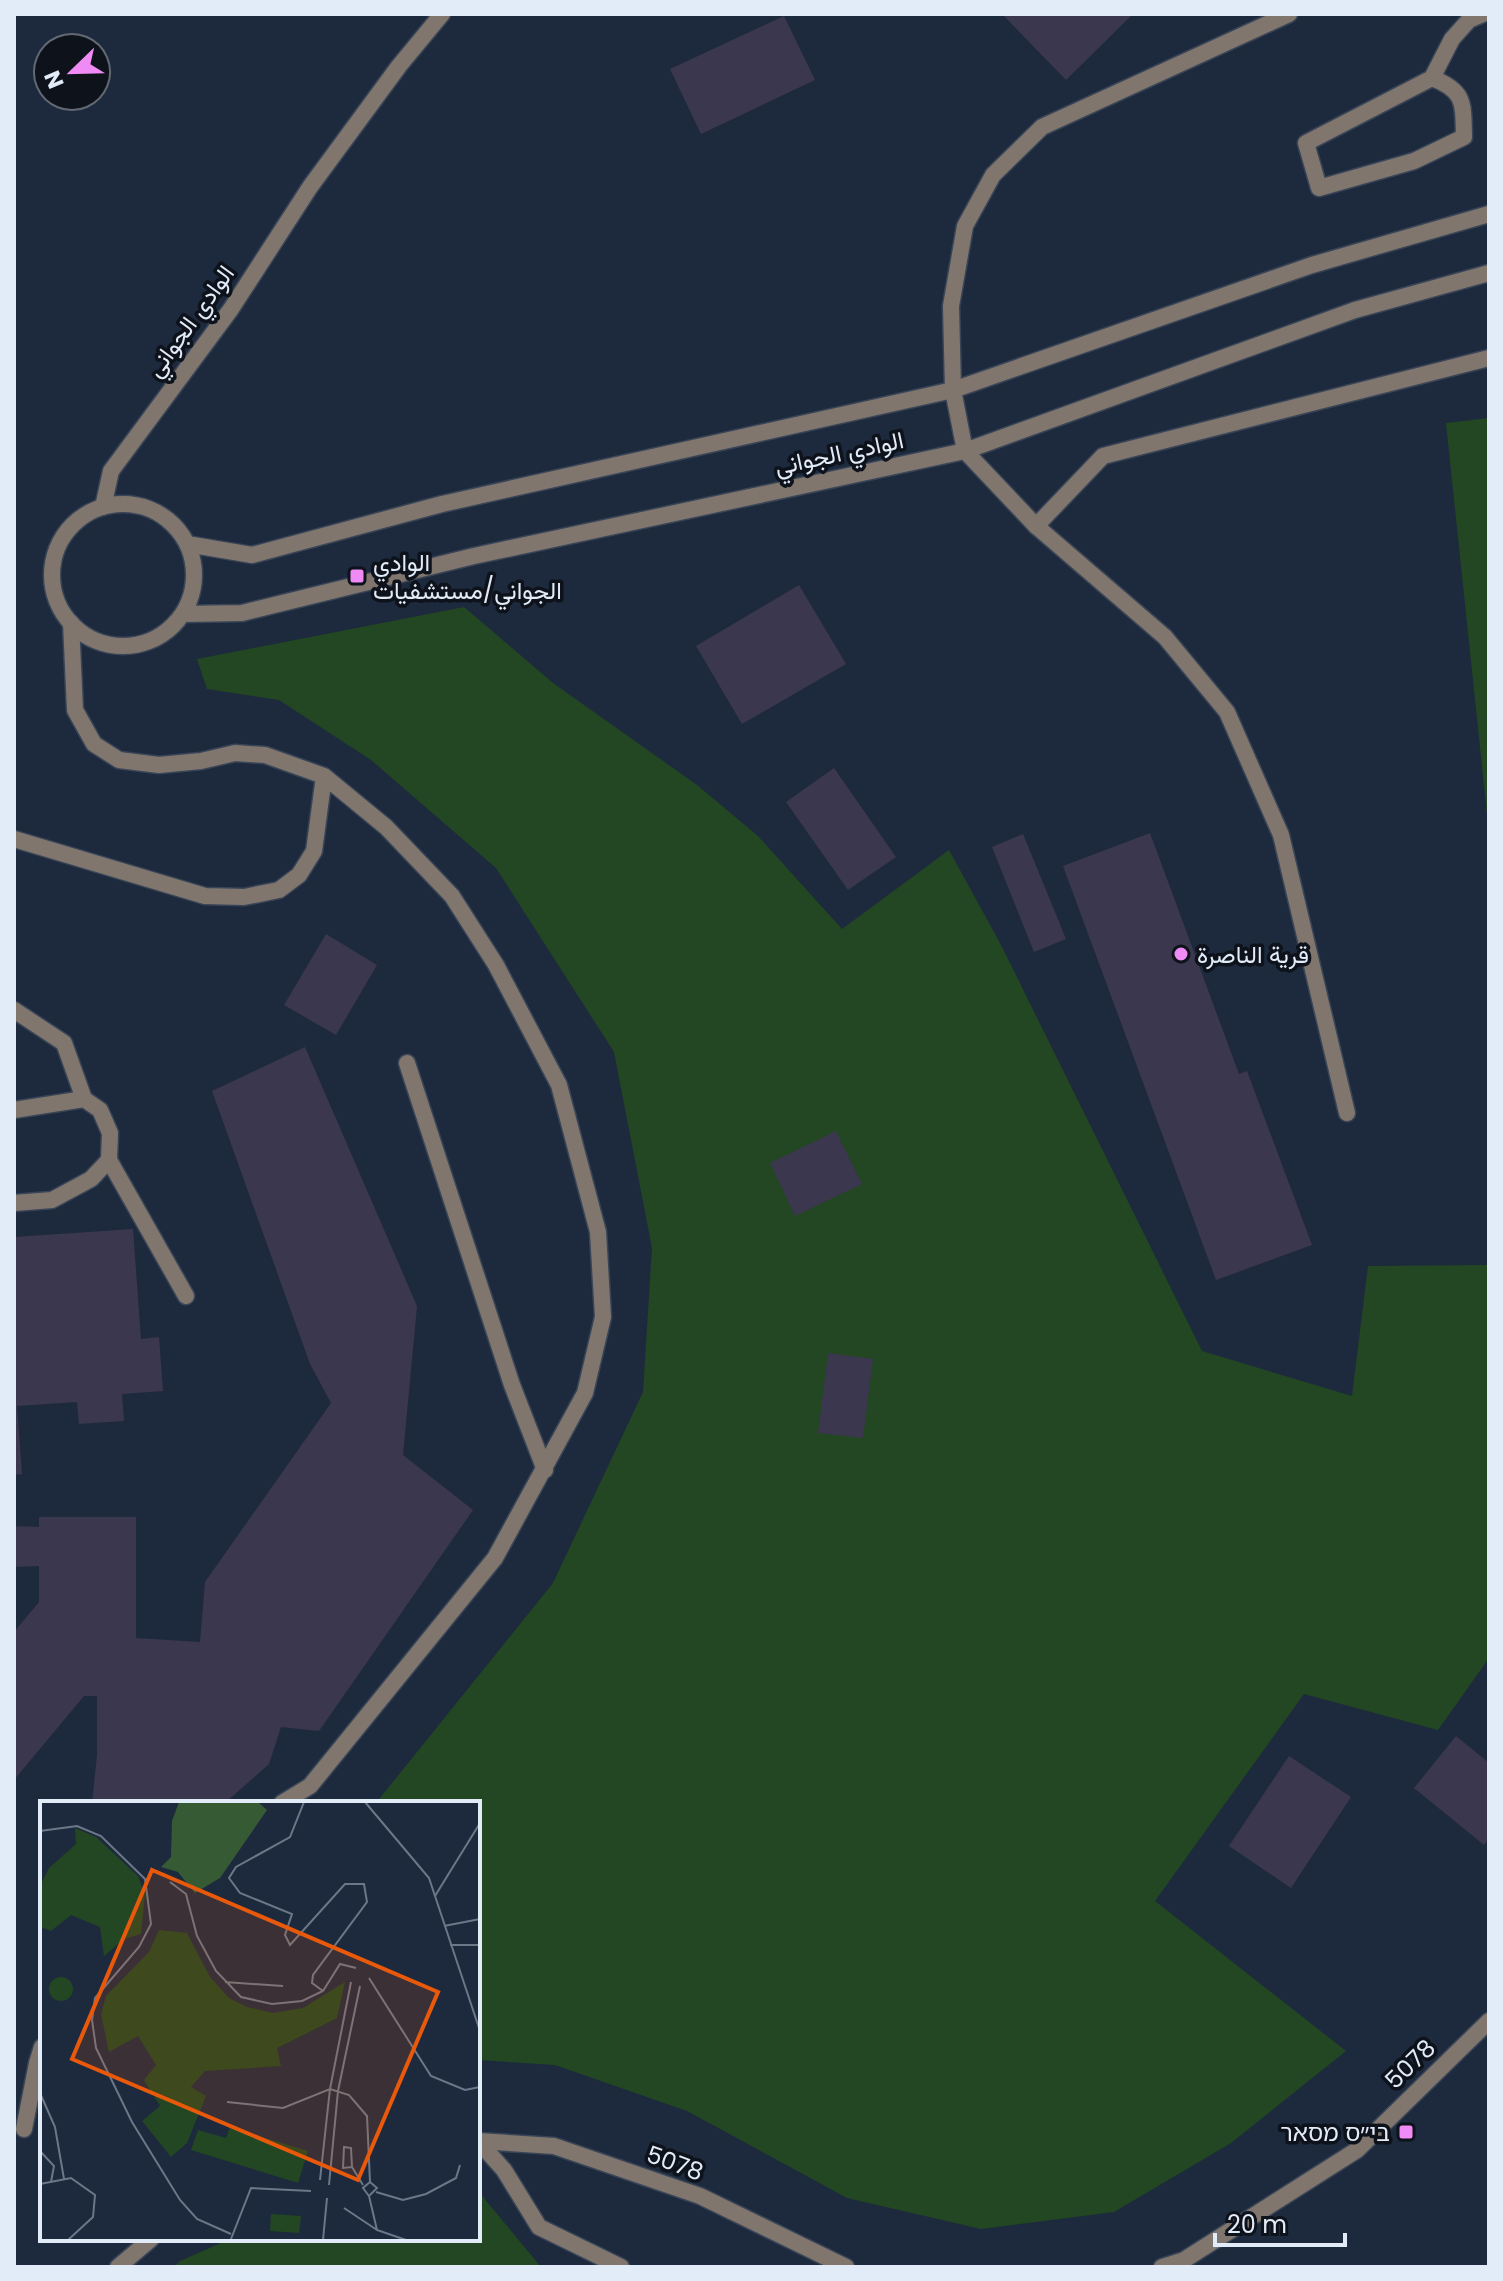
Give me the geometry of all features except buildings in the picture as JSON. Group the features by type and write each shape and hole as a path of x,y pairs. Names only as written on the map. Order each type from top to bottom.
{"street":[{"name":"الوادي الجواني","path":"103,507 111,471 231,309 310,187 399,66 442,14"},
{"path":"1289,14 1042,127 993,175 965,226 951,306 953,390 965,451 1036,526 1165,637 1227,712 1281,835 1347,1113"},
{"path":"1432,78 1450,85 1463,104 1464,137 1414,161 1319,188 1306,143 1432,78 1452,39 1469,20 1483,14"},
{"name":"الوادي الجواني","path":"187,544 252,555 442,504 953,390 1312,265 1489,214"},
{"name":"الوادي الجواني","path":"183,614 242,613 474,556 965,451 1355,310 1489,273"},
{"path":"1036,526 1103,456 1489,358"},
{"path":"123,504 142,506 161,514 187,544 193,561 194,580 190,598 183,614 168,630 150,641 129,646 108,645 87,637 71,623 58,603 52,580 55,556 65,535 82,517 103,507 123,504"},
{"path":"71,623 75,710 94,744 119,760 159,765 201,761 235,753 265,755 324,776 386,827 452,896 496,965 559,1085 598,1232 603,1317 585,1393 545,1470 495,1558 310,1786 285,1801"},
{"path":"14,839 205,896 244,897 279,890 299,875 314,851 324,776"},
{"path":"14,1010 64,1043 84,1099 100,1110 110,1133 109,1160 186,1296"},
{"path":"407,1063 512,1385 545,1470"},
{"path":"14,1110 84,1099"},
{"path":"14,1203 52,1200 91,1179 109,1160"},
{"name":"5078","path":"1162,2267 1184,2260 1357,2150 1489,2021"},
{"path":"24,2129 40,2053"},
{"name":"5078","path":"480,2141 554,2146 700,2196 846,2267"},
{"path":"480,2143 504,2170 539,2227 621,2267"},
{"path":"118,2267 149,2241"}],"green space":[{"path":"1489,418 1489,833 1446,423"},
{"path":"464,607 553,683 697,785 758,836 842,929 949,850 1001,945 1202,1351 1352,1396 1368,1266 1489,1265 1489,1658 1438,1730 1304,1694 1155,1901 1346,2051 1231,2143 1114,2212 981,2229 847,2198 687,2111 555,2065 480,2060 480,1801 378,1801 553,1583 643,1392 652,1248 614,1052 496,868 371,760 279,700 207,689 197,659"},
{"path":"480,2193 541,2267 174,2267 180,2261 225,2241 480,2241"}],"place":[{"name":"الوادي الجواني/مستشفيات","path":"357,576"},
{"name":"قرية الناصرة","path":"1181,954"},
{"name":"בי״ס מסאר","path":"1406,2132"}]}
